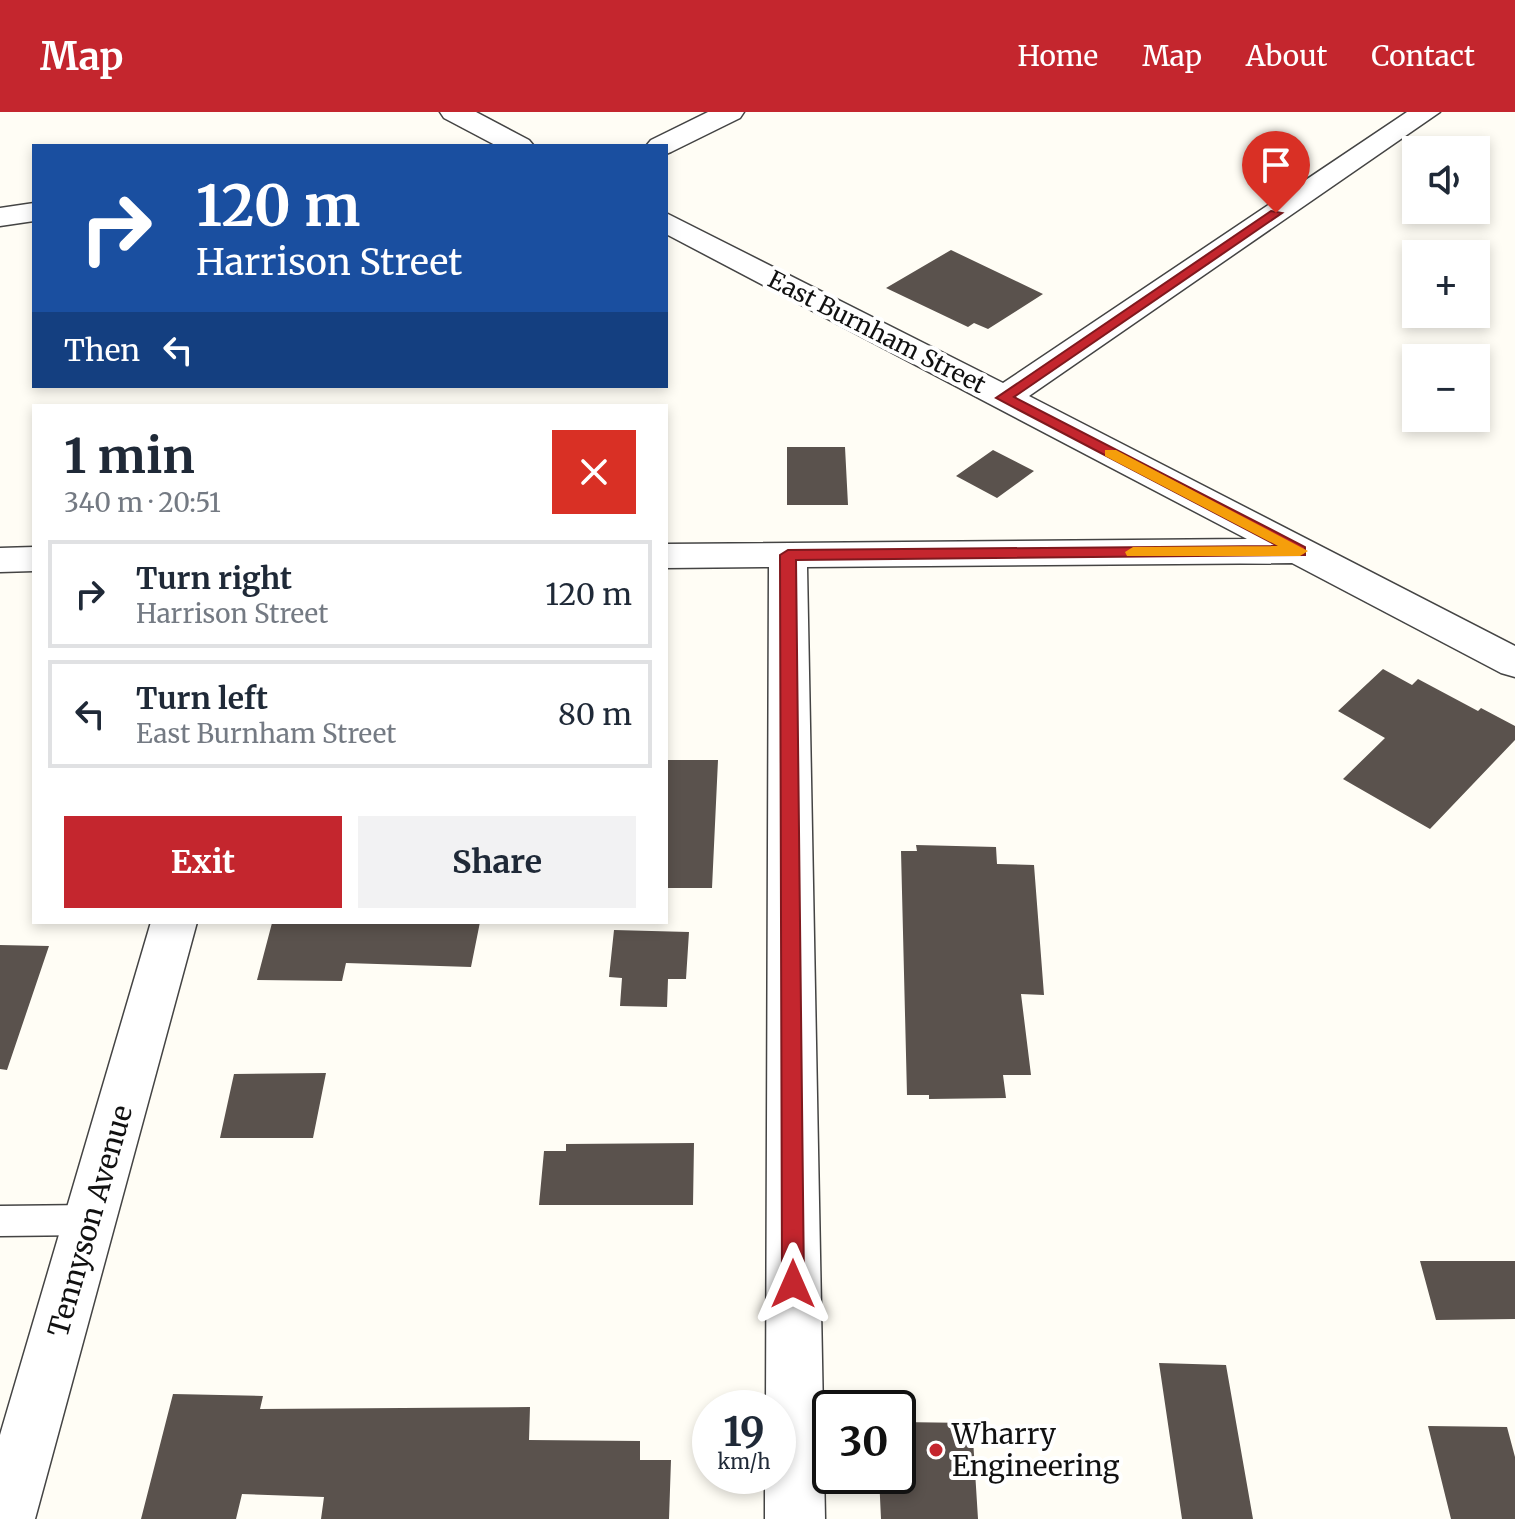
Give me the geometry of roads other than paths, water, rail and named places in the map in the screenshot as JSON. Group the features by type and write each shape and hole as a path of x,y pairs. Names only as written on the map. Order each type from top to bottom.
{"street":[{"path":"454,112 514,144"},
{"path":"665,144 730,112"},
{"path":"1004,398 1426,112"},
{"path":"0,217 32,212"},
{"name":"East Burnham Street","path":"668,223 1515,663"},
{"path":"668,556 1300,551"},
{"path":"788,555 795,1519"},
{"path":"0,560 32,559"},
{"name":"Tennyson Avenue","path":"5,1519 173,924"}],"lane":[{"path":"0,1221 90,1220"}],"place":[{"name":"Wharry Engineering","path":"936,1450"}]}
